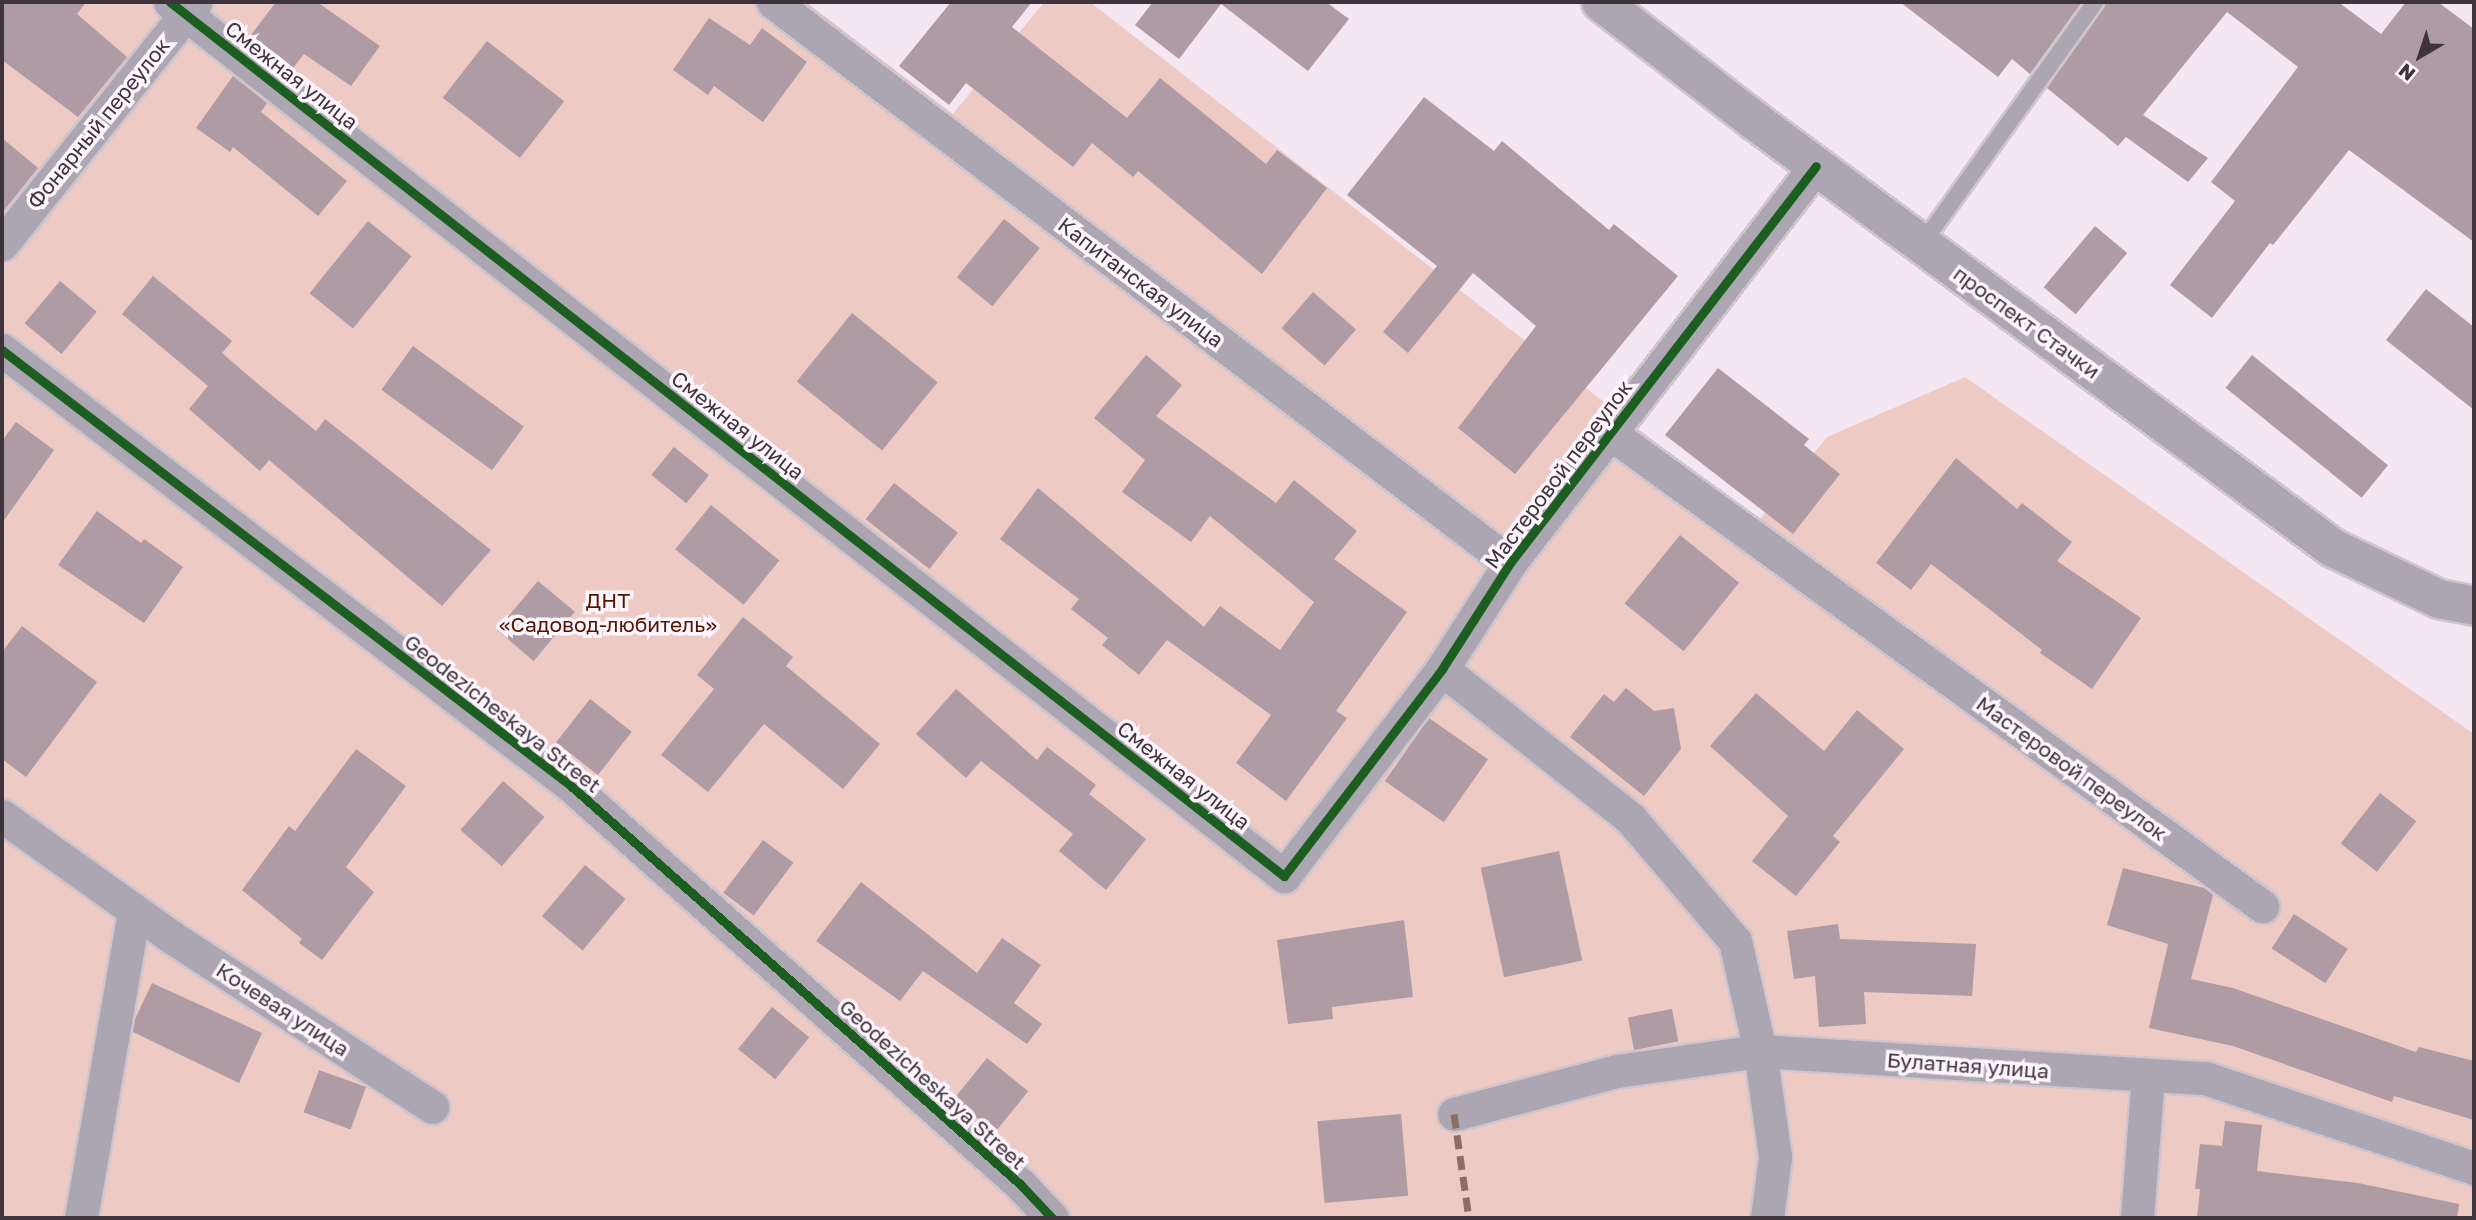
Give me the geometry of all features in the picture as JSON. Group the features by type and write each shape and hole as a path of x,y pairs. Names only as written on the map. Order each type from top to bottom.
{"street":[{"name":"Капитанская улица","path":"773,2 1510,563"},
{"name":"проспект Стачки","path":"1601,2 1816,166 2333,548 2439,599 2474,606"},
{"name":"Фонарный переулок","path":"2,244 184,6"},
{"name":"Смежная улица","path":"184,6 1284,876"},
{"name":"Мастеровой переулок","path":"1284,876 1442,669 1510,563 1816,166"},
{"name":"Geodezicheskaya Street","path":"2,350 570,785 1021,1185 1052,1218"},
{"name":"Мастеровой переулок","path":"1610,433 2262,906"},
{"path":"1442,669 1631,819 1735,941 1760,1051 1775,1157 1767,1218"},
{"name":"Кочевая улица","path":"2,816 134,911 432,1107"},
{"path":"81,1218 134,911"},
{"name":"Булатная улица","path":"1454,1114 1617,1071 1760,1051 2205,1078 2474,1168"},
{"path":"2137,1218 2148,1075"}],"lane":[{"path":"1922,244 2095,2"}],"green space":[{"name":"ДНТ «Садовод-любитель»","path":"2,2 806,2 953,114 1044,2 1090,2 1758,522 1827,437 1965,377 2474,734 2474,1218 2,1218"}],"building":[{"path":"2,2 86,2 77,14 127,57 78,117 2,60"},
{"path":"276,2 317,2 380,46 351,86 304,54 290,72 248,39"},
{"path":"951,2 1032,2 1012,27 1127,118 1160,78 1266,164 1277,150 1327,188 1262,274 1138,171 1133,177 1092,143 1073,167 966,83 949,105 899,66"},
{"path":"1153,2 1326,2 1349,19 1308,71 1221,4 1179,59 1135,25"},
{"path":"1900,2 2082,2 2030,74 2012,59 1998,77"},
{"path":"2105,2 2338,2 2381,34 2406,2 2438,2 2474,29 2474,242 2349,150 2273,245 2270,243 2212,318 2170,285 2235,201 2211,182 2298,67 2227,12 2143,115 2208,158 2188,182 2126,137 2118,146 2047,88"},
{"path":"709,18 750,45 762,28 807,62 763,122 714,86 708,95 673,70"},
{"path":"487,41 564,101 520,158 443,98"},
{"path":"233,76 267,103 261,112 347,181 318,216 233,147 230,152 196,128"},
{"path":"1424,97 1494,151 1502,141 1609,230 1614,224 1678,276 1515,474 1458,428 1536,326 1473,273 1408,353 1383,332 1437,266 1347,195"},
{"path":"2,138 38,168 2,213"},
{"path":"1004,219 1040,248 993,306 957,277"},
{"path":"368,221 412,256 353,329 309,293"},
{"path":"2095,226 2127,253 2076,314 2044,287"},
{"path":"153,276 232,341 222,353 258,384 316,431 325,419 491,550 442,606 269,460 260,471 189,409 208,386 122,314"},
{"path":"60,281 97,312 61,354 25,323"},
{"path":"2426,289 2474,327 2474,410 2386,340"},
{"path":"1313,292 1356,329 1325,366 1282,328"},
{"path":"852,313 937,382 882,451 797,381"},
{"path":"413,346 524,427 492,470 381,390"},
{"path":"1146,355 1182,385 1156,416 1276,503 1294,480 1357,531 1334,559 1407,612 1336,711 1347,718 1286,801 1236,763 1271,715 1167,640 1139,675 1102,645 1108,638 1071,609 1079,599 1000,539 1038,488 1204,627 1220,606 1280,650 1314,602 1210,516 1191,542 1122,492 1145,460 1094,418"},
{"path":"2252,355 2388,465 2362,498 2226,388"},
{"path":"1718,368 1809,439 1804,445 1840,474 1793,534 1665,435"},
{"path":"16,422 54,450 2,523 2,441"},
{"path":"674,447 709,475 686,503 651,475"},
{"path":"1956,458 2017,509 2022,503 2072,542 2057,561 2141,618 2092,689 2040,653 2042,650 1931,564 1911,590 1876,563"},
{"path":"894,483 958,533 930,569 866,519"},
{"path":"711,505 779,560 744,605 675,549"},
{"path":"97,511 141,543 144,539 183,567 144,623 58,565"},
{"path":"1680,535 1739,583 1684,651 1625,603"},
{"path":"538,581 575,612 534,661 497,630"},
{"path":"743,617 793,657 786,666 880,744 843,789 764,724 708,792 661,755 714,689 697,675"},
{"path":"22,626 97,682 26,777 2,759 2,652"},
{"path":"1626,688 1654,711 1674,708 1681,749 1644,796 1570,737 1604,694 1614,702"},
{"path":"956,689 1037,760 1047,747 1096,785 1089,794 1146,839 1106,890 1059,851 1073,834 981,761 966,778 916,734"},
{"path":"1756,693 1824,751 1857,710 1904,749 1833,836 1840,842 1796,896 1752,861 1788,816 1710,746"},
{"path":"590,699 632,732 598,775 556,742"},
{"path":"1429,718 1488,759 1444,822 1385,781"},
{"path":"356,749 406,786 346,867 374,892 322,960 299,943 302,939 242,890 289,826 295,831"},
{"path":"503,781 545,817 502,866 460,830"},
{"path":"2380,793 2416,821 2377,872 2341,843"},
{"path":"763,840 793,863 754,916 723,893"},
{"path":"1559,851 1582,961 1504,977 1481,868"},
{"path":"585,865 626,899 583,950 542,916"},
{"path":"2123,868 2204,888 2213,895 2191,979 2233,988 2416,1052 2419,1047 2474,1061 2474,1120 2394,1096 2392,1102 2233,1046 2149,1028 2168,944 2107,925"},
{"path":"861,882 977,973 1002,938 1041,965 1014,1003 1042,1024 1027,1044 923,971 900,1001 816,941"},
{"path":"2294,914 2348,949 2325,983 2272,948"},
{"path":"1404,920 1413,997 1332,1007 1333,1019 1288,1024 1277,940"},
{"path":"1838,924 1840,939 1976,944 1972,996 1864,992 1866,1024 1819,1027 1815,976 1794,979 1787,931"},
{"path":"152,983 262,1033 239,1083 133,1032 135,1019"},
{"path":"772,1007 809,1037 775,1079 738,1049"},
{"path":"1672,1009 1678,1041 1634,1050 1628,1018"},
{"path":"987,1058 1028,1091 995,1133 954,1099"},
{"path":"319,1070 366,1087 351,1129 304,1112"},
{"path":"1401,1114 1408,1196 1324,1203 1317,1121"},
{"path":"2225,1121 2262,1125 2257,1171 2358,1183 2459,1204 2457,1218 2197,1218 2200,1189 2195,1189 2200,1144 2222,1146"}],"marked path":[{"path":"1454,1114 1469,1218"}],"cycle path":[{"path":"170,2 1284,876 1442,669 1510,563 1816,166"},
{"path":"2,350 570,785 1021,1185 1052,1218"}]}
